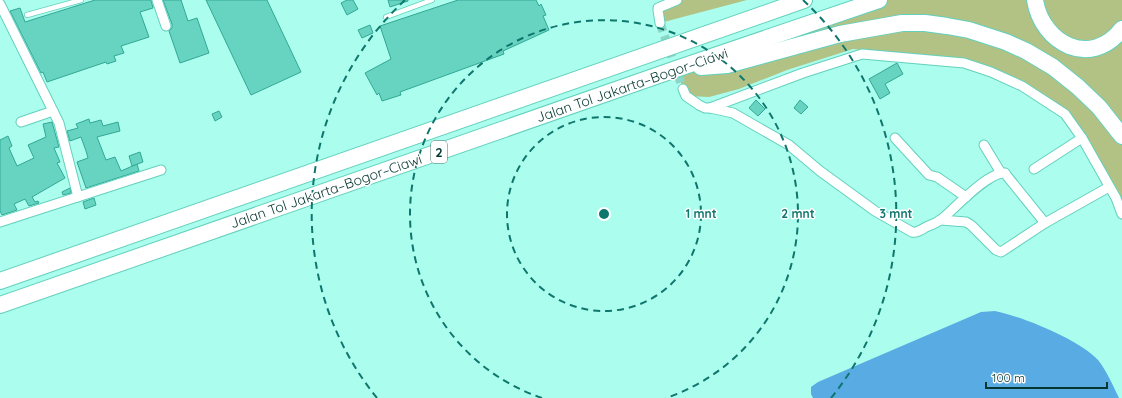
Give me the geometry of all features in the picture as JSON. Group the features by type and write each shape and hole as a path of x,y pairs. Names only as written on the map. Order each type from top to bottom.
{"highway":[{"name":"Jalan Tol Jakarta–Bogor–Ciawi","path":"0,281 804,0"},
{"name":"Jalan Tol Jakarta–Bogor–Ciawi","path":"0,305 879,0"},
{"path":"1035,0 1037,11 1043,24 1057,39 1071,48 1084,49 1098,47 1114,38 1122,29"},
{"path":"681,68 727,65 840,34 902,23 925,23 948,26 969,30 1006,42 1026,51 1053,67 1099,107 1122,136"}],"street":[{"path":"157,0 166,26"},
{"path":"660,23 658,8 677,0"},
{"path":"0,4 60,127 78,197"},
{"path":"710,108 803,73 862,54 964,63 991,72 1022,86 1065,114 1082,138 1116,198 1122,214"},
{"path":"684,89 686,96 705,108 733,113 789,145 820,171 874,211 912,232 919,232 941,220 966,197 1001,172"},
{"path":"21,122 53,111"},
{"path":"894,138 929,175 937,177 966,197"},
{"path":"1034,169 1082,138"},
{"path":"984,145 1001,172 1005,173 1045,223"},
{"path":"0,222 161,170"},
{"path":"941,220 966,222 972,225 996,250 1001,252 1045,223 1109,187"}],"lane":[{"path":"27,15 81,0"},
{"path":"386,17 432,0"}],"green space":[{"path":"677,0 747,0 660,23 658,8"},
{"path":"879,0 1122,0 1122,206 1067,112 974,62 943,56 898,54 853,49 787,70 739,89 709,97 686,96 676,69"}],"water":[{"path":"995,311 1020,318 1050,330 1089,352 1101,364 1119,398 813,398 811,394 811,387 818,382 981,312"}],"building":[{"path":"95,0 151,0 153,8 140,12 149,37 121,46 124,53 114,56 116,61 107,64 106,62 47,82 10,11 20,8 25,22"},
{"path":"163,0 181,0 188,21 197,18 209,53 180,63 169,31 172,28 172,24"},
{"path":"206,0 267,0 301,72 251,95"},
{"path":"347,0 353,0 358,9 347,15 341,3"},
{"path":"388,0 408,0 408,1 390,7"},
{"path":"458,0 536,0 539,6 541,4 546,15 543,16 549,30 503,51 504,54 400,92 401,95 382,101 379,93 377,95 365,73 391,59 380,26"},
{"path":"370,25 373,33 362,38 358,30"},
{"path":"897,63 903,74 885,84 890,93 880,99 869,79"},
{"path":"756,100 765,109 758,116 749,108"},
{"path":"800,100 808,107 801,114 794,108"},
{"path":"219,111 222,117 215,121 212,114"},
{"path":"89,119 90,123 101,120 103,126 118,122 120,131 97,137 106,160 115,157 121,171 137,164 139,171 86,188 77,162 88,158 86,151 81,137 70,141 67,131 78,128 76,124"},
{"path":"52,122 59,147 54,148 60,162 57,163 65,178 32,197 35,202 38,201 39,203 29,206 25,199 14,204 17,210 2,215 0,211 0,140 8,136 12,146 9,148 17,166 34,158 28,145 46,137 43,124"},
{"path":"140,152 143,162 132,166 129,156"},
{"path":"70,188 71,193 63,195 62,192"},
{"path":"94,198 96,205 85,209 83,202"}],"tunnel":[{"path":"660,23 683,89"}]}
